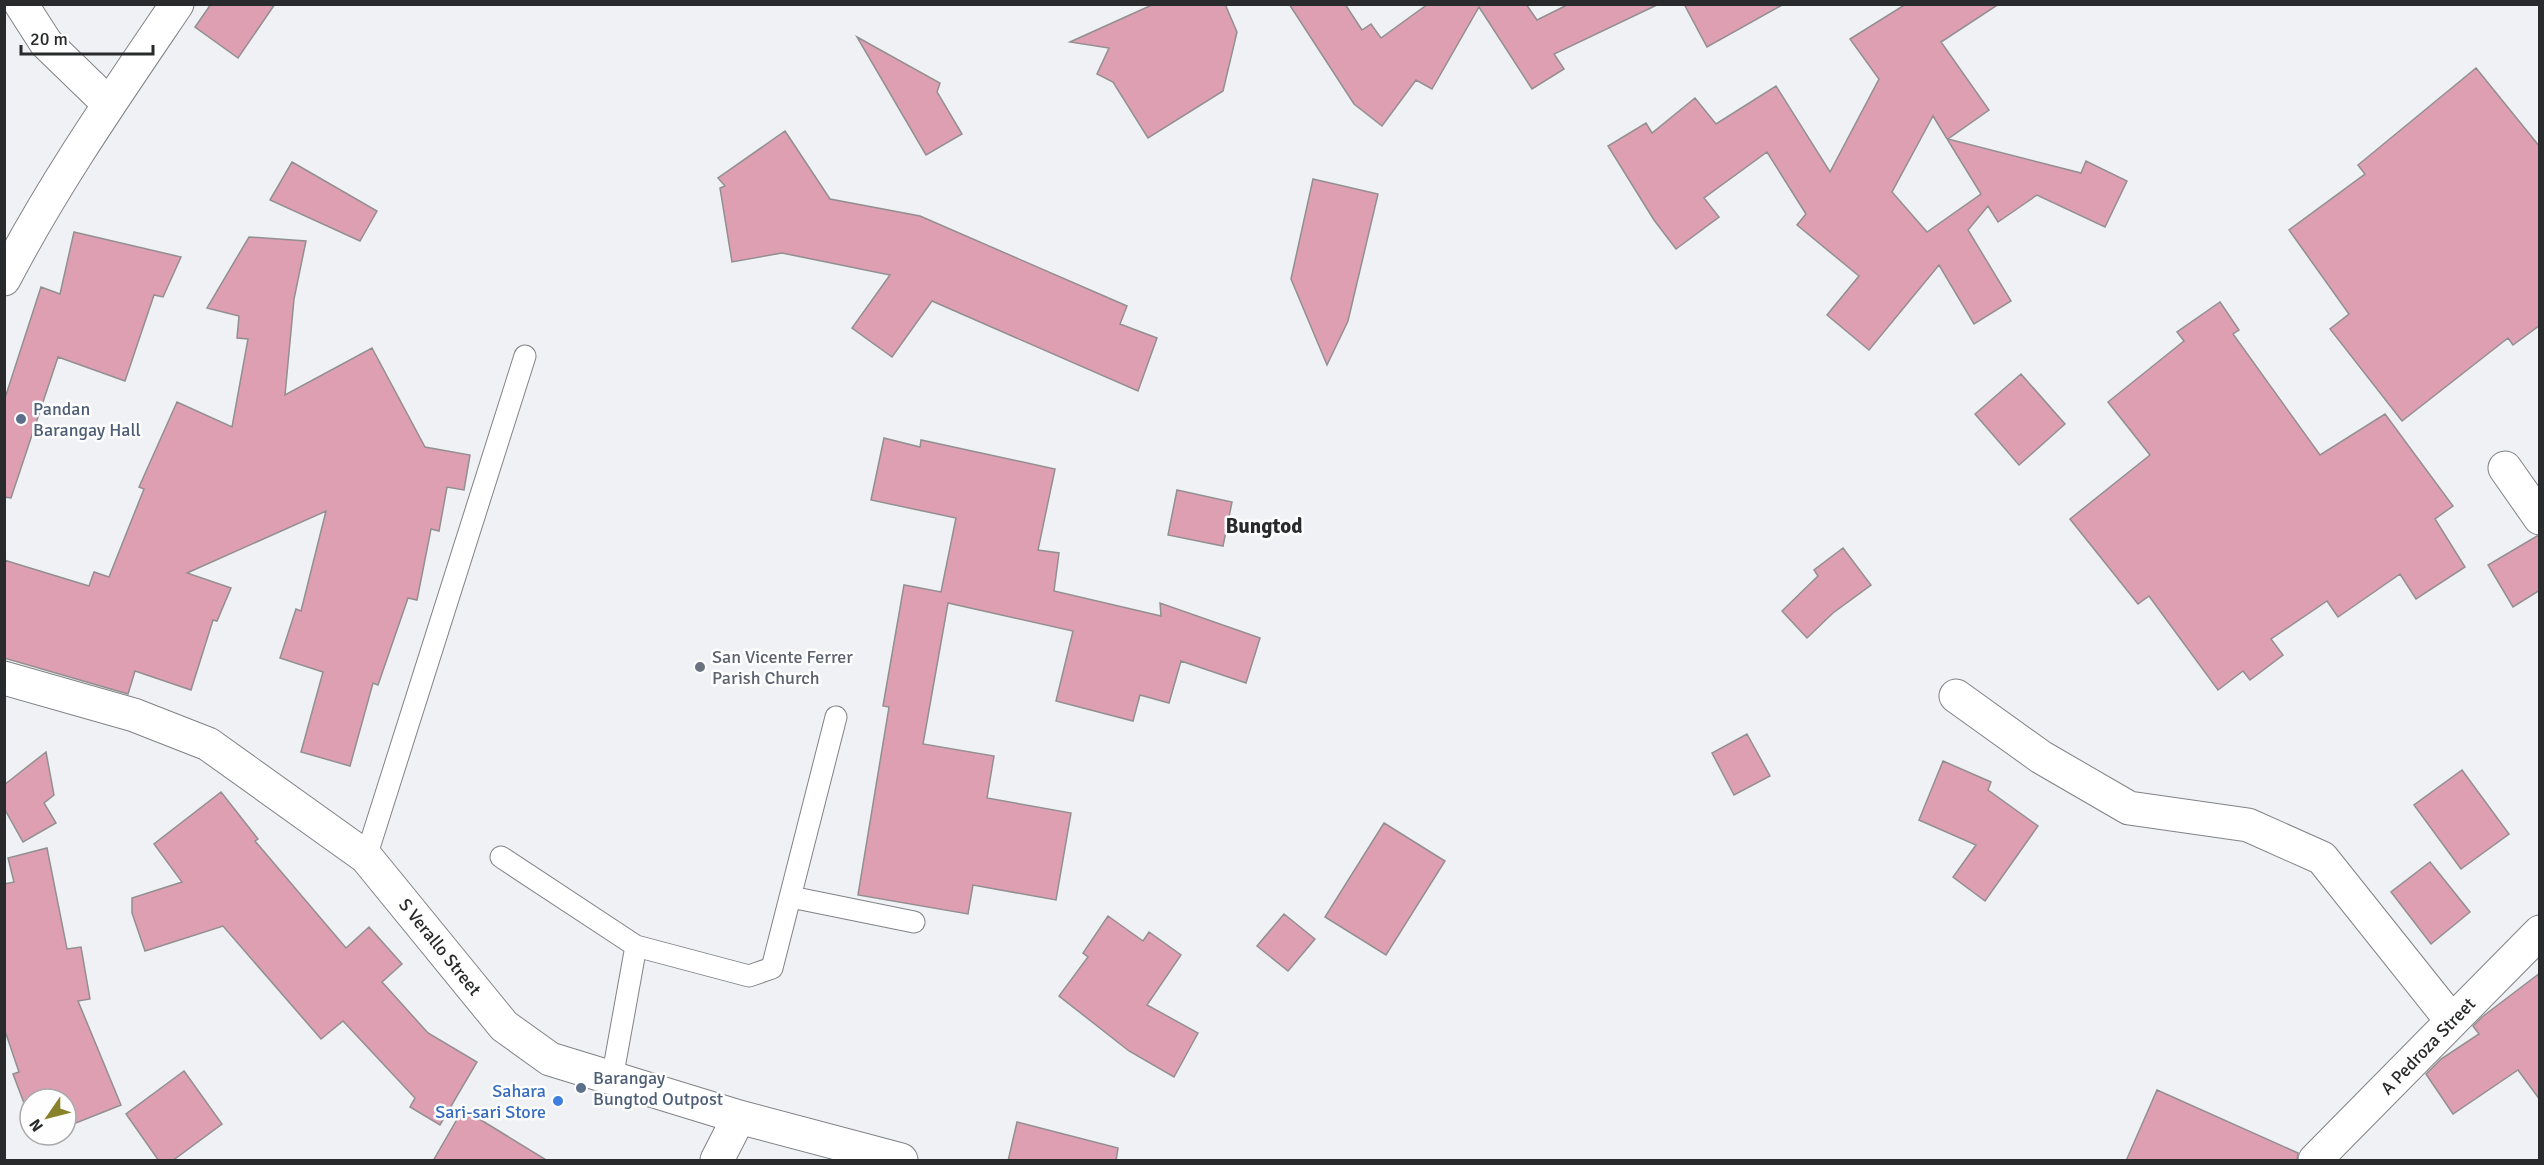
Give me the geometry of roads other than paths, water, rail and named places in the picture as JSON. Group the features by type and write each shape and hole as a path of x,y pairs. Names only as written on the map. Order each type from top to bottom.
{"street":[{"path":"21,4 46,43 109,104"},
{"path":"4,279 30,231 109,104 177,4"},
{"path":"2505,468 2540,518"},
{"name":"S Verallo Street","path":"4,678 134,715 208,744 366,857 504,1026 550,1059 739,1117 901,1161"},
{"path":"1956,696 2041,758 2129,808 2248,825 2322,858 2452,1021"},
{"name":"A Pedroza Street","path":"2315,1161 2540,932"},
{"path":"717,1161 739,1117"}],"lane":[{"path":"366,857 525,356"},
{"path":"501,857 636,946 749,976 772,968 836,717"},
{"path":"791,897 914,922"},
{"path":"612,1079 636,946"}],"place":[{"name":"Pandan Barangay Hall","path":"21,419"},
{"name":"San Vicente Ferrer Parish Church","path":"700,667"},
{"name":"Barangay Bungtod Outpost","path":"581,1088"},
{"name":"Sahara Sari-sari Store","path":"558,1101"}],"district":[{"name":"Bungtod","path":"1264,526"}]}
